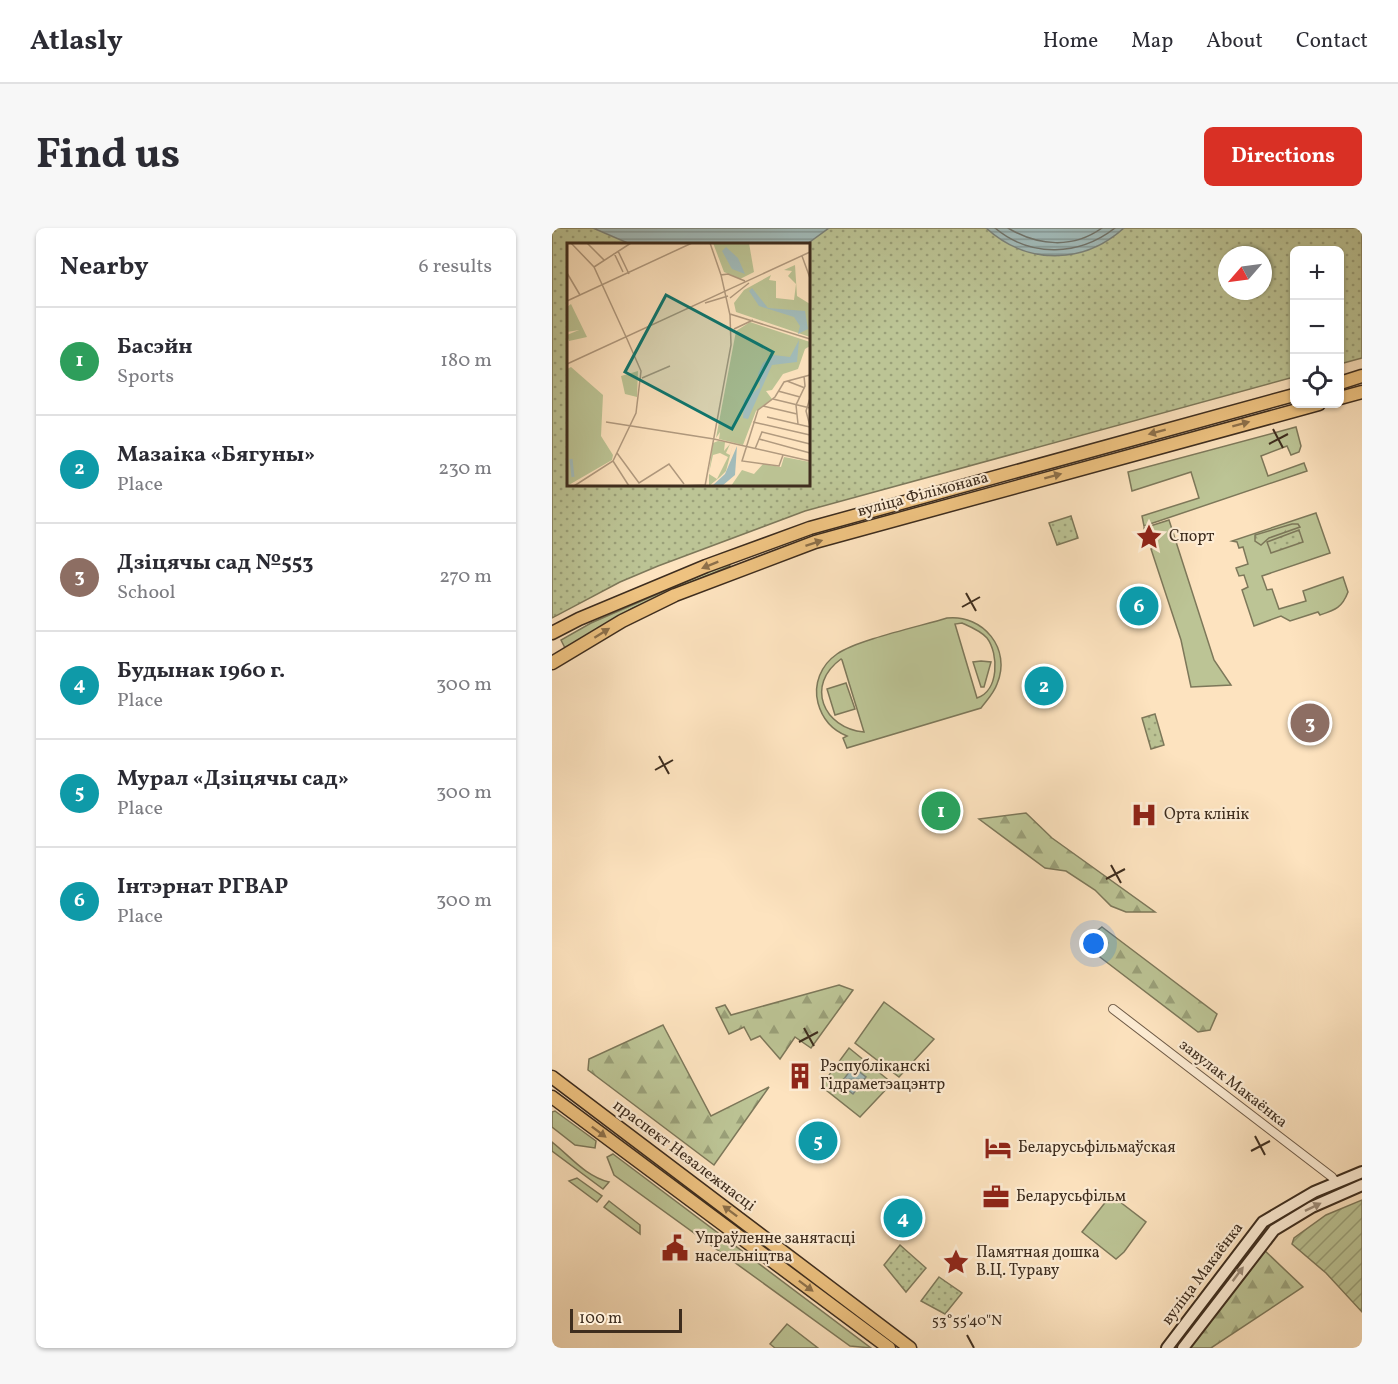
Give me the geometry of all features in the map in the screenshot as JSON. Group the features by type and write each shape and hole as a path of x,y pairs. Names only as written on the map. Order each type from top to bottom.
{"main road":[{"path":"1344,397 1359,393 1357,378"},
{"name":"вуліца Філімонава","path":"552,633 579,619 754,548 873,509 1290,396"},
{"name":"вуліца Філімонава","path":"552,663 655,604 759,561 878,524 1304,408"},
{"path":"1184,425 1188,438"},
{"path":"1093,449 1098,464"},
{"path":"754,548 759,561"},
{"name":"праспект Незалежнасці","path":"552,1077 910,1348"},
{"name":"праспект Незалежнасці","path":"552,1097 889,1348"}],"street":[{"name":"завулак Макаёнка","path":"1113,1009 1332,1177 1335,1183"},
{"name":"вуліца Макаёнка","path":"1167,1348 1258,1226 1279,1211 1362,1172"},
{"name":"вуліца Макаёнка","path":"1183,1348 1269,1236 1297,1215 1362,1185"},
{"path":"1258,1226 1269,1236"}],"green space":[{"path":"552,228 1362,228 1362,358 1344,363 1344,246 1290,246 1290,378 805,511 620,582 552,618"},
{"path":"1296,427 1301,446 1299,452 1291,455 1287,446 1261,456 1268,476 1304,463 1307,471 1144,526 1142,516 1199,498 1191,472 1132,491 1128,472"},
{"path":"1316,513 1330,553 1262,576 1267,590 1272,589 1279,609 1306,601 1303,591 1343,577 1348,592 1346,597 1337,608 1330,612 1320,615 1318,612 1290,621 1281,616 1254,626 1242,590 1248,587 1244,575 1239,576 1236,568 1248,564 1243,547 1239,548 1237,542 1232,541"},
{"path":"1071,516 1078,538 1057,545 1049,523"},
{"path":"1169,520 1214,660 1231,685 1191,687 1181,640 1151,549 1156,547 1153,536 1148,538 1144,528"},
{"path":"1298,524 1300,527 1269,538 1261,545 1255,541 1255,535"},
{"path":"1299,530 1303,542 1271,553 1267,542"},
{"path":"729,563 730,566 633,608 565,648 561,640 591,623"},
{"path":"947,618 960,618 983,628 997,647 1001,658 1001,671 997,684 981,708 847,748 843,738 847,736 828,723 818,703 818,682 831,658 859,644","holes":["962,623 985,636 994,653 995,671 990,688 977,698 955,624","842,660 864,732 838,723 829,714 824,704 822,692 824,681 830,669"]},
{"path":"973,662 991,662 984,687 981,687"},
{"path":"846,683 855,709 835,715 827,689"},
{"path":"1155,714 1164,745 1151,749 1142,718"},
{"path":"1026,813 1052,838 1155,912 1126,912 1111,906 1095,890 1066,871 1045,868 979,819"},
{"path":"1102,927 1217,1014 1210,1030 1198,1032 1092,951 1093,934"},
{"path":"839,985 853,990 811,1048 795,1037 780,1059 760,1036 751,1040 744,1027 729,1034 716,1008 725,1005 731,1015"},
{"path":"884,1002 934,1039 899,1077 855,1043"},
{"path":"663,1025 711,1116 769,1087 714,1165 588,1070 589,1059"},
{"path":"849,1048 892,1083 860,1117 821,1086"},
{"path":"555,1111 596,1141 595,1148 575,1145 552,1127 552,1112"},
{"path":"552,1142 592,1175 609,1182 603,1189 552,1151"},
{"path":"613,1154 871,1348 850,1346 614,1175 607,1157"},
{"path":"577,1178 602,1196 597,1202 569,1181"},
{"path":"1111,1195 1146,1222 1124,1252 1116,1259 1082,1232"},
{"path":"1362,1200 1362,1312 1326,1273 1292,1244 1294,1238 1326,1215"},
{"path":"609,1201 640,1225 640,1234 604,1207"},
{"path":"900,1245 926,1268 906,1292 884,1265"},
{"path":"1263,1249 1303,1287 1211,1348 1188,1348"},
{"path":"939,1277 962,1293 945,1314 921,1301"},
{"path":"787,1324 818,1348 775,1348 770,1344"}],"water":[{"path":"593,228 829,228 808,243 628,243"},
{"path":"986,228 1124,228 1091,249 1055,256 1019,249"},
{"path":"853,1067 866,1077 853,1094 840,1084"}],"place":[{"name":"Спорт","path":"1149,537"},
{"name":"Інтэрнат РГВАР","path":"1139,606"},
{"name":"Мазаіка «Бягуны»","path":"1044,686"},
{"name":"Дзіцячы сад №553","path":"1310,723"},
{"name":"Басэйн","path":"941,811"},
{"name":"Орта клінік","path":"1144,815"},
{"name":"Рэспубліканскі Гідраметэацэнтр","path":"800,1076"},
{"name":"Мурал «Дзіцячы сад»","path":"818,1141"},
{"name":"Беларусьфільмаўская","path":"998,1148"},
{"name":"Беларусьфільм","path":"996,1197"},
{"name":"Будынак 1960 г.","path":"903,1218"},
{"name":"Упраўленне занятасці насельніцтва","path":"675,1248"},
{"name":"Памятная дошка В.Ц. Тураву","path":"956,1262"}]}
